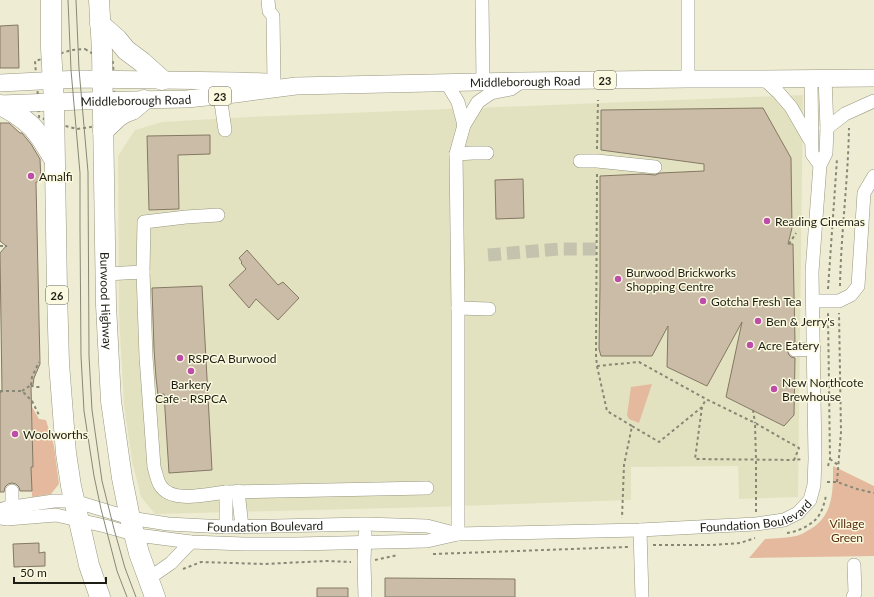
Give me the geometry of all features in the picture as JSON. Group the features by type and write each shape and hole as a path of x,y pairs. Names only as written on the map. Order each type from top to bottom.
{"highway":[{"name":"26","path":"51,0 59,363 66,453 69,478 76,510 89,565 100,597"},
{"name":"Burwood Highway","path":"99,0 102,52 106,305 111,401 122,478 132,526 139,553 155,597"},
{"path":"100,24 117,39 126,50 162,80"},
{"path":"103,131 118,117 132,110 144,100"},
{"path":"0,104 12,111 40,135 55,161"}],"main road":[{"name":"Middleborough Road","path":"0,104 187,99 296,86 446,82 874,78"},
{"name":"Middleborough Road","path":"0,83 80,79 237,81 296,86"}],"street":[{"path":"482,0 483,82"},
{"path":"688,0 688,79"},
{"path":"269,5 273,16 274,83"},
{"path":"764,79 791,107 811,141"},
{"path":"818,79 811,141 812,154 820,165"},
{"name":"Foundation Boulevard","path":"76,510 132,526 137,535 192,542 267,544 427,541 458,534 622,530 757,530 798,513 810,500 814,485 814,349 812,272 820,165 826,153 827,128 818,79"},
{"path":"458,534 456,154 464,125 478,102 491,93 511,89 522,81"},
{"path":"446,82 458,102 464,125"},
{"path":"220,96 225,130"},
{"path":"827,128 845,114 874,101"},
{"path":"456,154 487,154"},
{"path":"580,161 597,161 655,167"},
{"path":"813,301 839,301 851,296 858,286 864,193 874,176"},
{"path":"218,216 186,217 144,222 143,272 146,357 154,467 160,486 169,493 179,496 196,496 232,492 427,488"},
{"path":"106,274 143,272"},
{"path":"458,308 489,309"},
{"path":"795,350 814,349"},
{"path":"12,492 6,508 54,501 76,510"},
{"path":"232,492 242,527"},
{"path":"226,527 232,492"},
{"path":"0,518 7,519 56,515 76,510"},
{"name":"Foundation Boulevard","path":"76,510 105,526 168,524 242,527 365,524 427,526 458,534"},
{"path":"365,524 365,597"},
{"path":"640,530 642,597"},
{"path":"148,579 171,563 192,542"},
{"path":"853,597 854,565"}],"path":[{"path":"598,100 599,129 597,161 596,356 607,411 659,442 702,407"},
{"path":"844,131 849,128"},
{"path":"827,469 830,459 828,282 837,157"},
{"path":"789,244 796,233"},
{"path":"0,246 7,246"},
{"path":"596,288 600,289"},
{"path":"0,391 22,391 31,385 32,377 39,362"},
{"path":"597,366 639,362 791,443"},
{"path":"31,385 34,387 40,387"},
{"path":"22,391 32,401 40,417"},
{"path":"706,399 702,407 695,459 794,460"},
{"path":"433,554 622,548 640,545 740,543 757,530 755,423 753,410"},
{"path":"622,548 624,465 632,426"},
{"path":"827,476 827,482 837,482 874,493"},
{"path":"780,534 795,532 815,520 825,503 826,489"},
{"path":"179,571 201,562 264,564 326,561 364,562 401,555"}],"shaded area":[{"path":"803,95 798,497 739,499 738,466 631,467 631,500 434,507 155,514 141,497 132,461 124,405 119,316 118,156 135,130 162,122 248,117"}],"green space":[{"path":"652,384 639,423 629,419 627,415 631,387"},
{"path":"32,407 39,419 46,420 54,446 59,484 51,494 32,497 31,467 33,467"},
{"name":"Village Green","path":"833,466 874,486 874,556 749,558 765,539 799,535 816,525 822,519 827,511 832,494"}],"building":[{"path":"18,25 19,68 0,68 0,26"},
{"path":"763,108 791,158 792,228 788,244 793,244 795,342 788,346 787,350 791,357 795,358 794,415 784,426 726,397 742,322 707,386 667,367 668,326 652,356 601,356 599,349 600,176 643,174 655,175 660,173 704,171 704,164 601,150 601,110"},
{"path":"0,123 9,123 20,133 22,133 40,159 41,181 36,182 40,364 31,387 33,467 31,467 32,491 20,491 16,484 12,483 5,487 4,492 0,492 0,392 2,392 0,253 6,246 0,241"},
{"path":"210,135 210,154 178,155 179,209 149,210 147,136"},
{"path":"523,179 524,218 496,219 495,180"},
{"path":"247,250 278,285 283,282 299,298 278,320 256,299 249,308 229,285 246,269 239,258"},
{"name":"RSPCA Burwood","path":"202,286 212,470 169,473 164,394 158,395 156,378 152,288"},
{"path":"39,543 39,553 45,552 45,566 14,567 13,544"},
{"path":"385,578 515,579 515,597 385,597"},
{"path":"317,588 348,588 348,597 317,597"}],"tunnel":[{"path":"488,255 559,249 602,249"}],"tram line":[{"path":"68,0 71,70 80,173 81,356 84,411 94,476 101,509 117,571 127,597"},
{"path":"76,0 79,69 88,172 89,356 92,410 102,481 125,568 136,597"}],"place":[{"name":"Amalfi","path":"31,176"},
{"name":"Reading Cinemas","path":"767,221"},
{"name":"Burwood Brickworks Shopping Centre","path":"618,279"},
{"name":"Gotcha Fresh Tea","path":"703,301"},
{"name":"Ben & Jerry's","path":"758,321"},
{"name":"Acre Eatery","path":"750,345"},
{"name":"RSPCA Burwood","path":"180,358"},
{"name":"Barkery Cafe - RSPCA","path":"191,371"},
{"name":"New Northcote Brewhouse","path":"774,389"},
{"name":"Woolworths","path":"15,434"}]}
